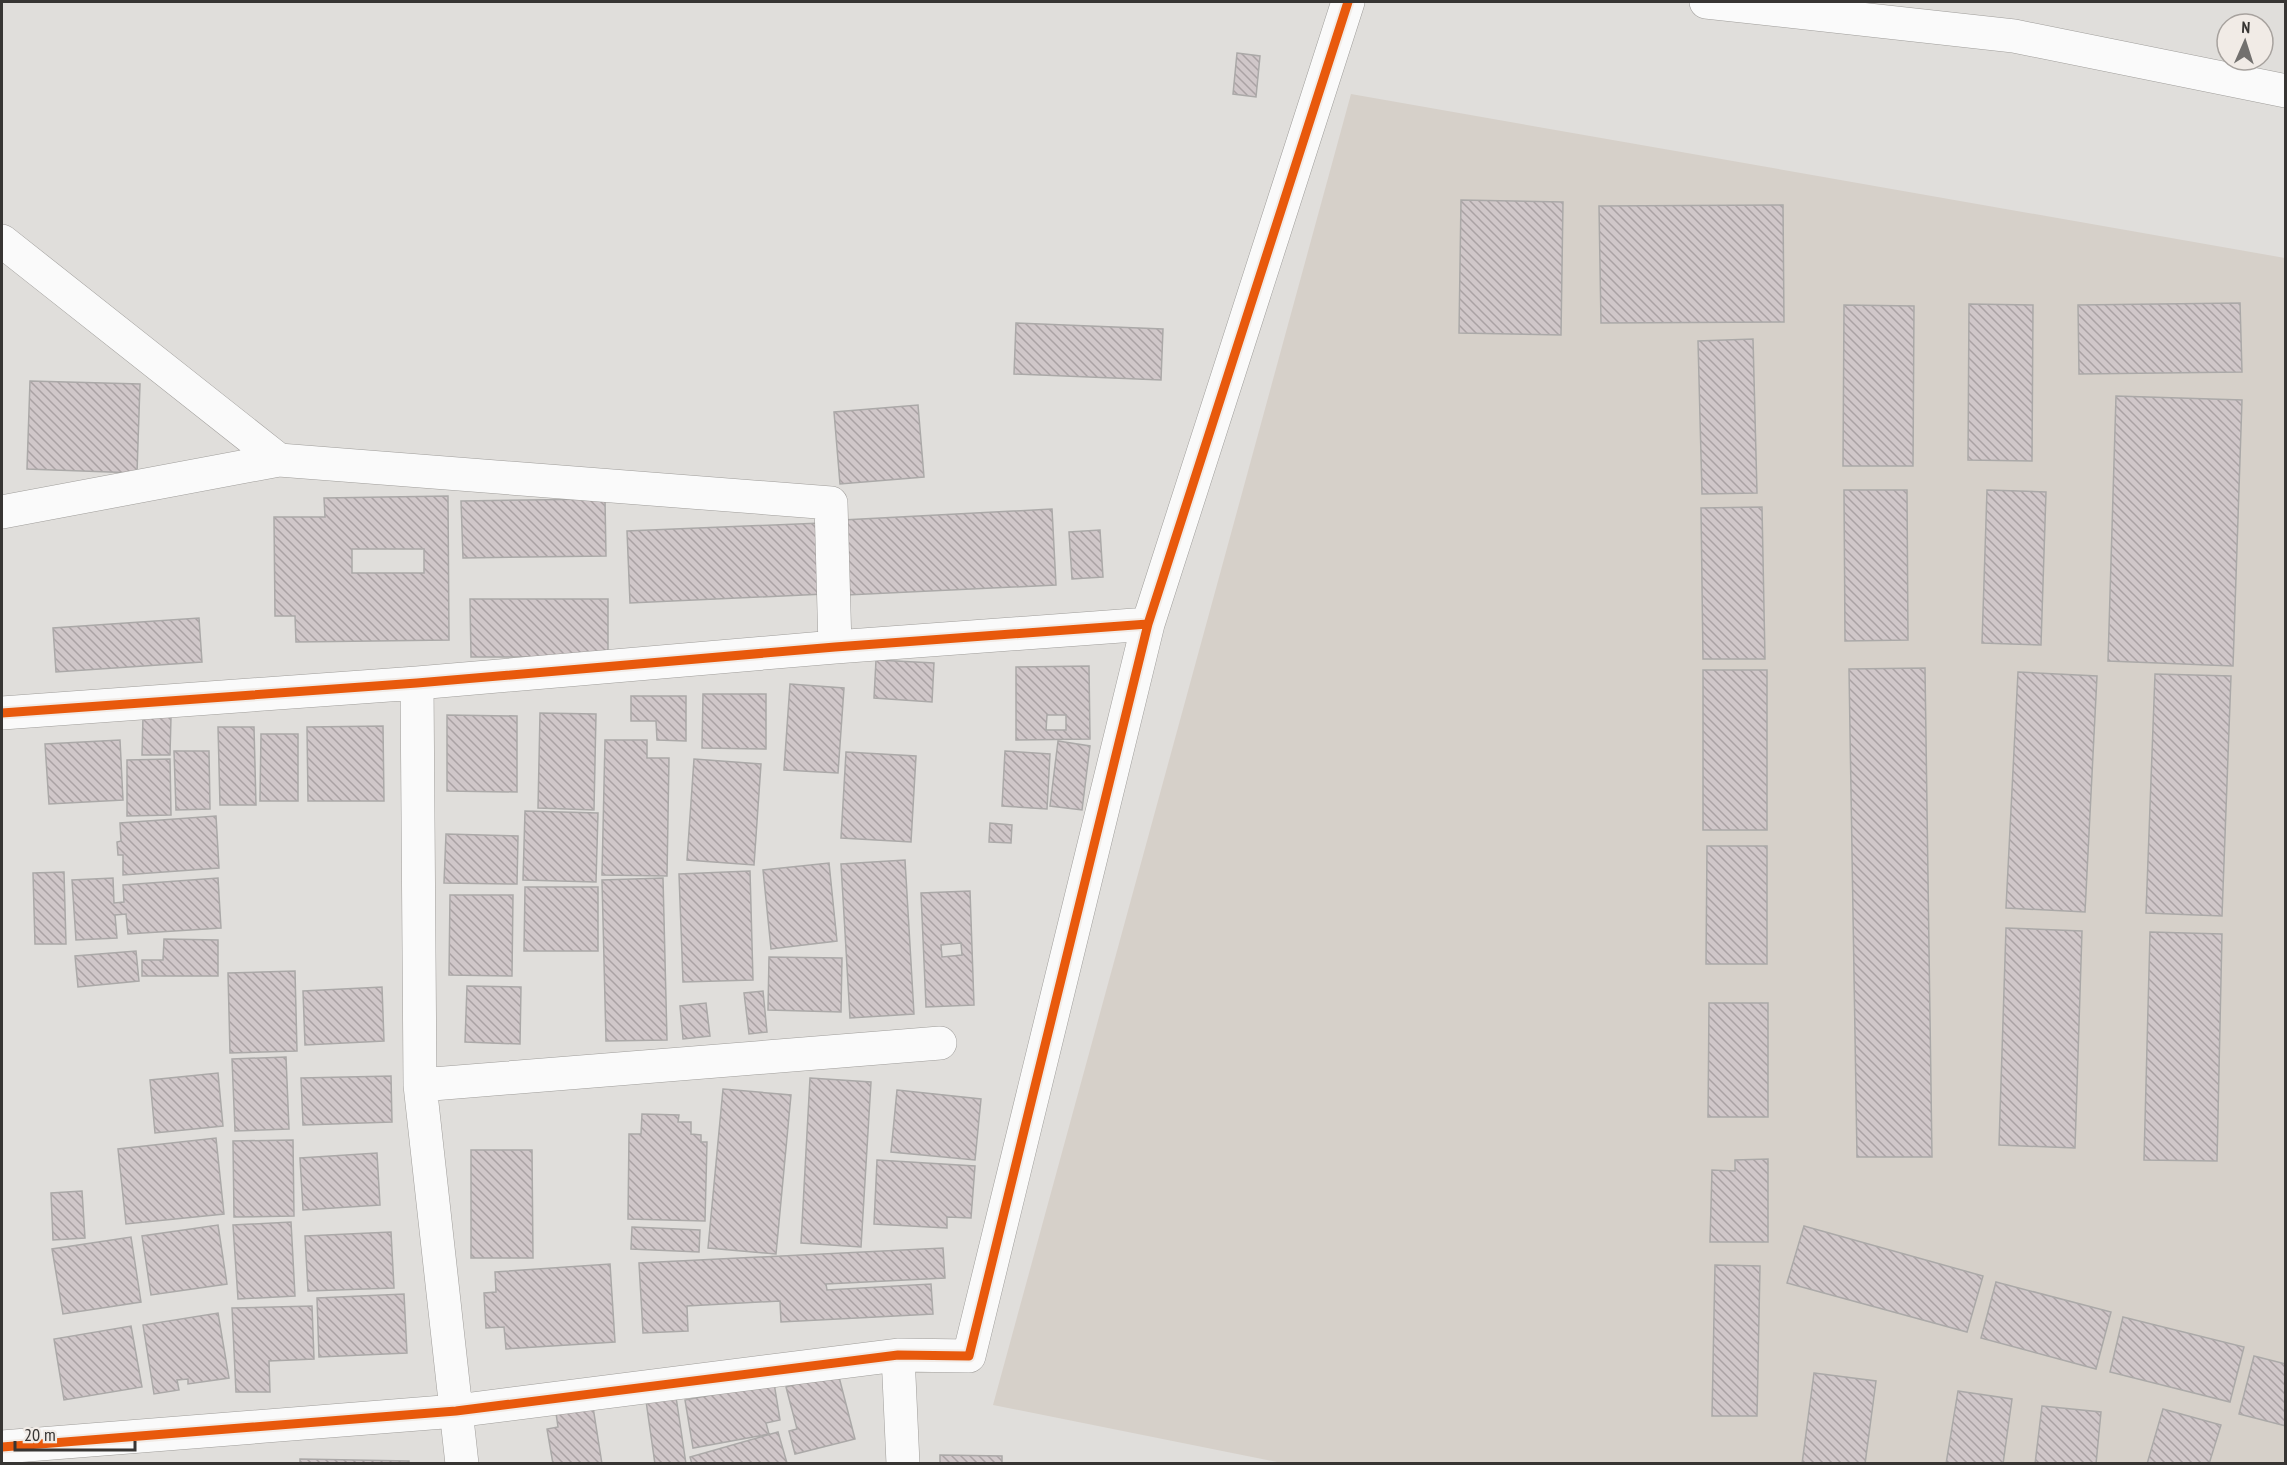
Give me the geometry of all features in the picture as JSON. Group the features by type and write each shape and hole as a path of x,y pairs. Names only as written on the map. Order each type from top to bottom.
{"street":[{"path":"2,1447 456,1411 898,1355 969,1356 1148,624 1348,2"},
{"path":"1706,2 2014,36 2286,91"},
{"path":"2,241 279,460"},
{"path":"2,512 279,460 831,503 835,646"},
{"path":"2,713 417,683 835,646 1148,624"},
{"path":"417,683 420,1085 462,1464"},
{"path":"420,1085 940,1043"},
{"path":"898,1355 903,1464"}],"shaded area":[{"path":"1351,94 2285,258 2285,1463 1287,1464 993,1405"}],"building":[{"path":"1237,53 1260,56 1256,97 1233,94"},
{"path":"1461,200 1563,202 1561,335 1459,333"},
{"path":"1783,205 1784,322 1601,323 1599,206"},
{"path":"2240,303 2242,372 2079,374 2078,305"},
{"path":"1969,304 2033,305 2032,461 1968,460"},
{"path":"1844,305 1914,306 1913,466 1843,466"},
{"path":"1016,323 1163,329 1161,380 1014,374"},
{"path":"1753,339 1757,493 1702,494 1698,341"},
{"path":"30,381 140,384 137,473 27,469"},
{"path":"2116,396 2242,400 2233,666 2108,661"},
{"path":"918,405 924,477 840,484 834,412"},
{"path":"1844,490 1907,490 1908,640 1845,641"},
{"path":"1987,490 2046,492 2041,645 1982,643"},
{"path":"448,496 449,640 296,642 295,616 275,616 274,517 325,517 324,498","holes":["352,549 424,549 424,573 352,573"]},
{"path":"605,499 606,556 463,558 461,501"},
{"path":"1762,507 1765,659 1703,659 1701,508"},
{"path":"1052,509 1056,585 847,595 843,520"},
{"path":"821,523 824,594 630,603 627,531"},
{"path":"1100,530 1103,577 1072,579 1069,532"},
{"path":"470,599 608,599 608,657 471,657"},
{"path":"199,618 202,662 56,672 53,628"},
{"path":"876,660 934,663 932,702 874,698"},
{"path":"1089,666 1090,739 1016,740 1016,667","holes":["1047,715 1066,715 1066,730 1046,730"]},
{"path":"1925,668 1932,1157 1857,1157 1849,669"},
{"path":"1703,670 1767,670 1767,830 1703,830"},
{"path":"2018,672 2097,676 2085,912 2006,908"},
{"path":"2155,674 2231,676 2222,916 2146,913"},
{"path":"790,684 844,688 838,773 784,770"},
{"path":"703,694 766,694 766,749 702,748"},
{"path":"631,696 686,696 686,741 657,740 656,721 631,721"},
{"path":"540,713 596,714 594,810 538,808"},
{"path":"447,715 517,716 517,792 447,791"},
{"path":"143,716 171,717 170,755 142,755"},
{"path":"383,726 384,801 308,801 307,727"},
{"path":"218,727 254,727 256,805 220,805"},
{"path":"261,734 298,734 298,801 260,801"},
{"path":"120,740 123,800 49,804 45,744"},
{"path":"605,740 647,740 647,758 669,758 667,876 602,875"},
{"path":"1058,741 1090,746 1082,810 1050,806"},
{"path":"174,751 209,751 210,809 176,810"},
{"path":"1005,751 1050,754 1047,809 1002,806"},
{"path":"846,752 916,756 911,842 841,838"},
{"path":"170,759 171,815 127,816 127,760"},
{"path":"694,759 761,764 754,865 687,860"},
{"path":"525,811 598,813 596,882 523,880"},
{"path":"216,816 219,868 123,875 123,855 118,855 117,842 121,841 120,823"},
{"path":"990,823 1012,825 1011,843 989,842"},
{"path":"446,834 518,836 517,884 444,883"},
{"path":"1707,846 1767,846 1767,964 1706,964"},
{"path":"905,860 914,1014 850,1018 841,864"},
{"path":"829,863 837,941 771,949 763,870"},
{"path":"750,871 753,980 683,982 679,874"},
{"path":"64,872 66,944 35,944 33,873"},
{"path":"113,878 114,903 124,902 123,885 218,878 221,928 128,934 126,914 115,915 117,938 76,940 72,880"},
{"path":"663,878 667,1040 606,1041 602,880"},
{"path":"525,887 598,887 598,951 524,951"},
{"path":"970,891 974,1005 926,1007 921,893","holes":["961,943 962,955 942,957 941,945"]},
{"path":"450,895 513,895 512,976 449,975"},
{"path":"2006,928 2082,931 2075,1148 1999,1145"},
{"path":"2150,932 2222,934 2217,1161 2144,1160"},
{"path":"164,939 218,940 218,976 142,976 142,960 163,960"},
{"path":"136,951 139,981 78,987 75,956"},
{"path":"769,957 842,958 841,1012 768,1010"},
{"path":"295,971 297,1051 230,1053 228,973"},
{"path":"467,986 521,987 520,1044 465,1042"},
{"path":"382,987 384,1041 305,1045 303,991"},
{"path":"763,991 767,1032 749,1034 744,993"},
{"path":"706,1003 710,1036 683,1039 680,1006"},
{"path":"1709,1003 1768,1003 1768,1117 1708,1117"},
{"path":"286,1057 289,1129 235,1131 232,1059"},
{"path":"218,1073 223,1126 155,1133 150,1080"},
{"path":"391,1076 392,1122 303,1125 301,1078"},
{"path":"810,1078 871,1082 861,1247 801,1243"},
{"path":"723,1089 791,1095 776,1254 708,1248"},
{"path":"897,1090 981,1099 975,1160 891,1152"},
{"path":"642,1114 679,1115 678,1122 691,1122 691,1134 701,1135 701,1142 707,1142 705,1221 628,1219 629,1134 641,1134"},
{"path":"216,1138 224,1214 126,1224 118,1149"},
{"path":"293,1140 294,1216 234,1217 233,1141"},
{"path":"471,1150 532,1150 533,1258 471,1258"},
{"path":"377,1153 380,1205 303,1210 300,1158"},
{"path":"1768,1159 1768,1242 1710,1242 1712,1170 1735,1171 1735,1160"},
{"path":"877,1160 975,1166 971,1218 947,1217 947,1228 874,1224"},
{"path":"82,1191 85,1238 53,1240 51,1193"},
{"path":"291,1222 295,1296 238,1299 233,1225"},
{"path":"218,1225 227,1284 151,1295 142,1236"},
{"path":"1804,1226 1983,1276 1967,1332 1787,1283"},
{"path":"632,1227 700,1230 699,1252 631,1249"},
{"path":"391,1232 394,1288 308,1291 305,1236"},
{"path":"131,1237 141,1302 63,1314 52,1249"},
{"path":"943,1248 945,1278 826,1284 827,1290 931,1284 933,1314 781,1322 780,1301 687,1306 688,1331 643,1333 639,1263"},
{"path":"610,1264 615,1342 506,1349 504,1327 486,1328 484,1293 496,1292 495,1272"},
{"path":"1715,1265 1760,1266 1757,1416 1712,1416"},
{"path":"1996,1282 2111,1312 2096,1369 1981,1338"},
{"path":"404,1294 407,1353 319,1357 317,1298"},
{"path":"312,1306 314,1359 269,1361 270,1392 236,1392 232,1308"},
{"path":"218,1313 229,1378 188,1384 188,1379 177,1380 179,1390 154,1394 143,1325"},
{"path":"2123,1317 2244,1347 2230,1402 2110,1372"},
{"path":"131,1326 142,1387 64,1400 54,1339"},
{"path":"2254,1356 2286,1364 2286,1426 2239,1414"},
{"path":"838,1373 855,1439 795,1454 789,1431 797,1429 786,1387"},
{"path":"1814,1373 1876,1381 1865,1464 1802,1464"},
{"path":"774,1383 780,1420 766,1423 769,1434 693,1448 685,1400"},
{"path":"1958,1391 2012,1399 2003,1464 1946,1464"},
{"path":"676,1397 686,1464 655,1464 646,1401"},
{"path":"2042,1406 2101,1412 2096,1464 2035,1464"},
{"path":"593,1407 602,1464 553,1464 547,1429 558,1427 556,1413"},
{"path":"2163,1409 2221,1425 2209,1464 2147,1464"},
{"path":"778,1432 787,1463 692,1464 690,1457"},
{"path":"940,1455 1002,1456 1002,1464 940,1464"},
{"path":"300,1459 409,1461 409,1464 300,1464"}],"cycle path":[{"path":"2,1447 456,1411 898,1355 969,1356 1148,624 1348,2"},
{"path":"2,713 417,683 835,647 1148,624"}]}
